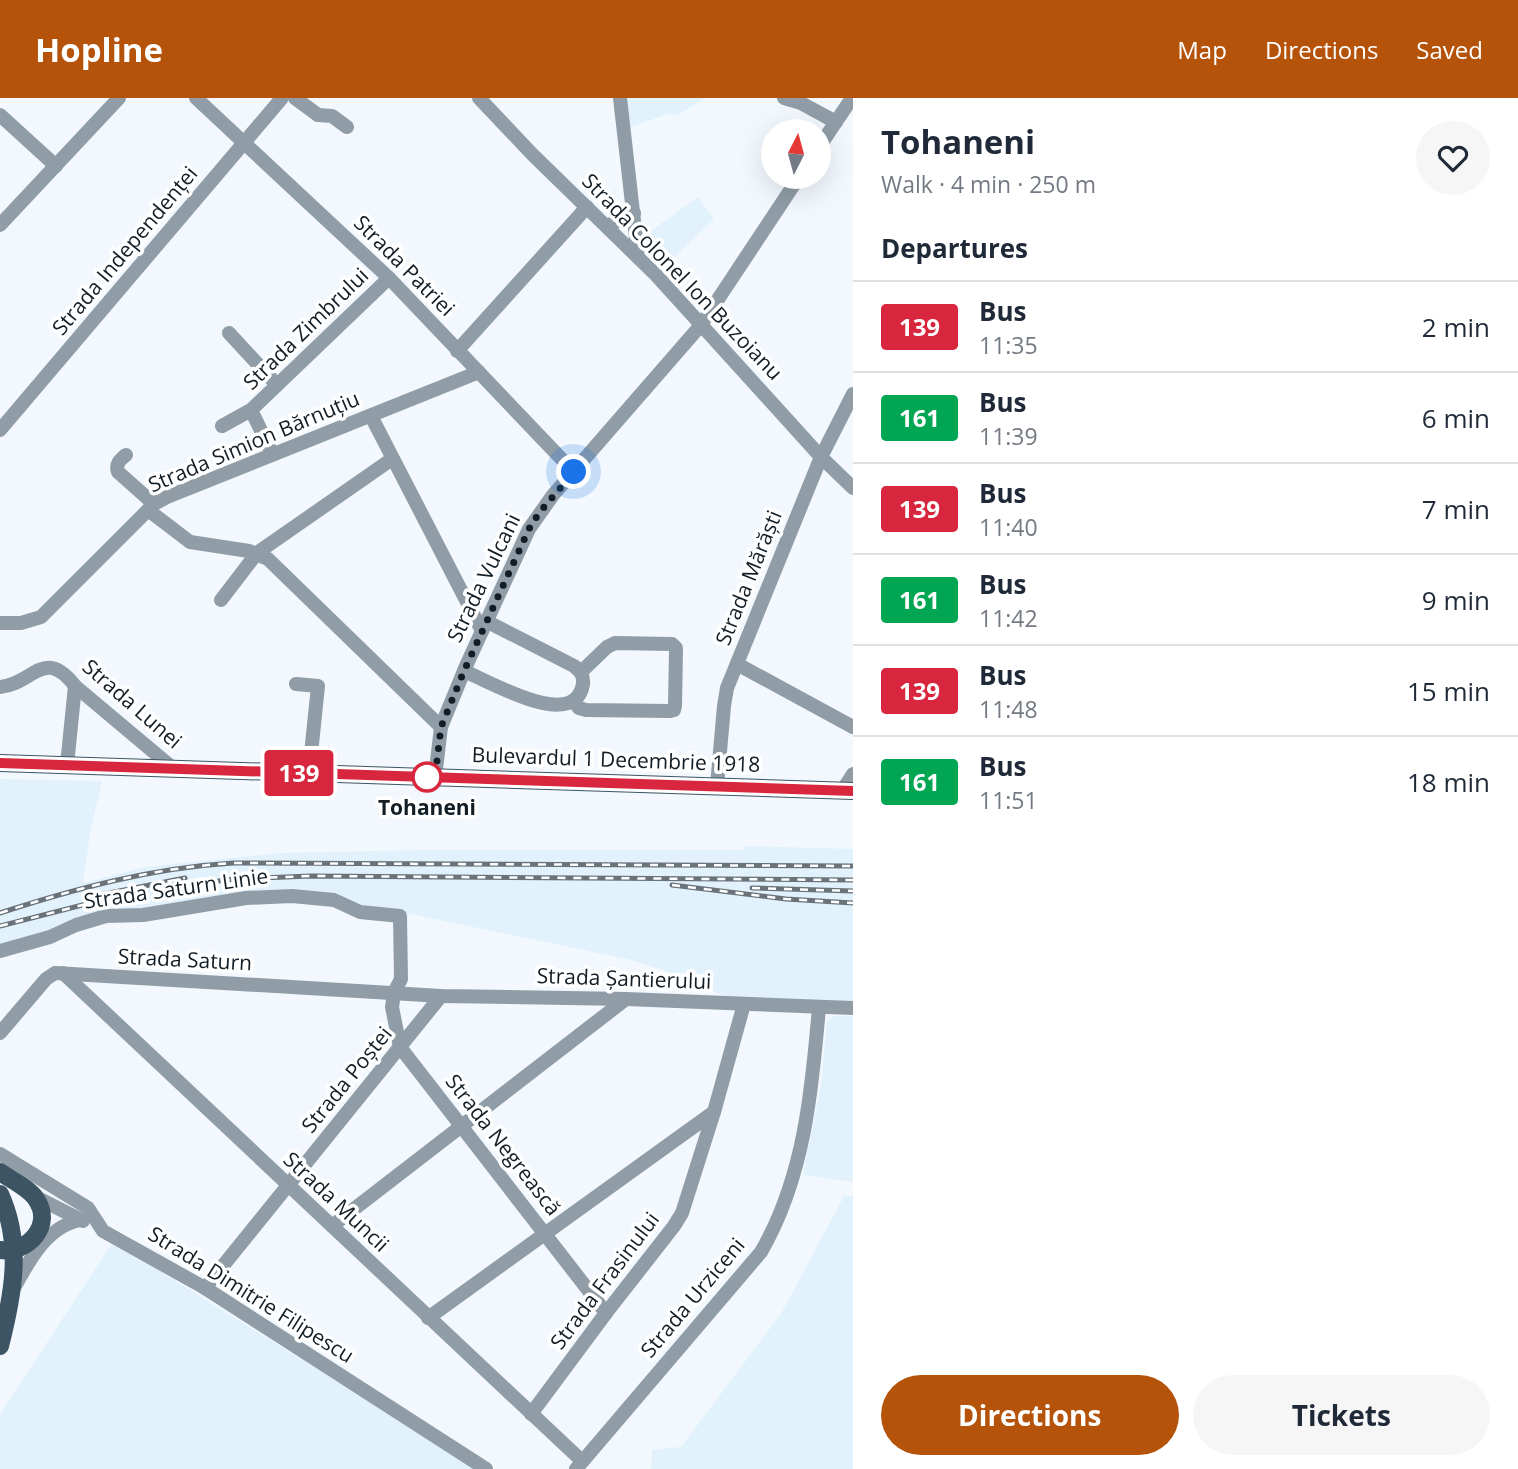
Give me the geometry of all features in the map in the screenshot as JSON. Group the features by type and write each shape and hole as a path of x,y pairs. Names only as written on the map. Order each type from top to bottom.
{"main road":[{"name":"Bulevardul 1 Decembrie 1918","path":"0,763 847,791"},
{"path":"0,1172 8,1183 36,1197 41,1212 37,1233 15,1248"},
{"path":"0,1194 12,1226 15,1248 11,1295 0,1346"}],"street":[{"path":"0,225 119,98"},
{"name":"Strada Patriei","path":"196,98 389,278 574,472"},
{"name":"Strada Independenței","path":"0,430 282,98"},
{"path":"295,98 318,115 332,116 347,127"},
{"name":"Strada Colonel Ion Buzoianu","path":"479,98 532,154 638,256 821,457 853,488"},
{"path":"620,98 638,256"},
{"path":"784,98 801,103 836,122"},
{"path":"831,129 852,98"},
{"path":"0,115 56,166"},
{"name":"Strada Vulcani","path":"435,778 441,727 529,529 539,513 701,325 791,189"},
{"path":"457,351 587,206"},
{"path":"607,226 634,213"},
{"name":"Strada Zimbrului","path":"222,426 251,410 389,278"},
{"path":"229,333 277,385"},
{"name":"Strada Simion Bărnuțiu","path":"0,623 41,617 151,507 272,453 479,372"},
{"name":"Strada Mărăști","path":"717,786 724,706 737,664 821,457 853,394"},
{"name":"Strada Zimbrului","path":"251,410 272,453"},
{"path":"371,416 484,626 554,654 581,672"},
{"path":"126,455 119,461 118,472 190,542 257,553 268,559 441,727"},
{"path":"221,600 257,553 392,459"},
{"path":"574,702 579,708 586,710 670,711 674,710 675,706 676,648 672,644 615,643 607,647 581,672"},
{"path":"737,664 853,727"},
{"name":"Strada Lunei","path":"0,687 15,684 38,670 62,670 75,686 174,769"},
{"path":"464,671 546,704 559,706 574,702 582,686 581,672"},
{"path":"296,684 318,686 309,773"},
{"path":"67,765 75,686"},
{"path":"847,791 853,774"},
{"name":"Strada Saturn Linie","path":"0,951 50,937 76,925 106,916 143,915 236,898 278,896 334,900 360,912 400,916 401,979 394,993"},
{"path":"0,1033 46,979 55,973 63,973"},
{"name":"Strada Saturn","path":"63,973 394,993"},
{"name":"Strada Muncii","path":"63,973 531,1414 579,1465"},
{"name":"Strada Șantierului","path":"394,993 853,1008"},
{"name":"Strada Negrească","path":"394,993 392,1012 400,1047 606,1312"},
{"name":"Strada Poștei","path":"205,1288 441,996"},
{"path":"332,1226 626,999"},
{"name":"Strada Frasinului","path":"531,1414 682,1213 744,1004"},
{"name":"Strada Urziceni","path":"579,1465 761,1252 768,1240 785,1202 804,1130 811,1090 819,1007"},
{"path":"428,1318 714,1112"},
{"name":"Strada Dimitrie Filipescu","path":"0,1154 88,1208 103,1231 205,1288 486,1469"},
{"path":"36,1197 103,1231"},
{"path":"11,1295 31,1256 64,1226 80,1220"},
{"path":"15,1248 54,1234"}],"shaded area":[{"path":"624,98 705,98 678,115 668,114 631,127"},
{"path":"698,197 714,219 662,269 648,251 644,236"},
{"path":"0,779 102,781 83,883 145,867 280,853 744,850 745,846 853,849 853,1005 731,999 672,973 631,960 396,911 366,911 332,898 214,896 99,915 0,948"},
{"path":"835,1016 853,1016 853,1182 803,1175 821,1085 827,1021"},
{"path":"844,1196 853,1196 853,1469 651,1469 652,1450 681,1447 782,1312"},
{"path":"113,1242 476,1469 0,1469 0,1414"}],"railway":[{"path":"0,913 115,880 173,869 233,863 853,866"},
{"path":"174,887 234,879 311,876 853,880"},
{"path":"89,897 185,878"},
{"path":"672,885 786,899 853,903"},
{"path":"752,888 853,891"},
{"path":"0,926 102,900"}],"bus line":[{"name":"139","path":"0,763 853,791"}],"place":[{"name":"Tohaneni","path":"427,777"}],"route":[{"path":"427,777 435,778 441,727 529,529 553,495 574,472"}]}
